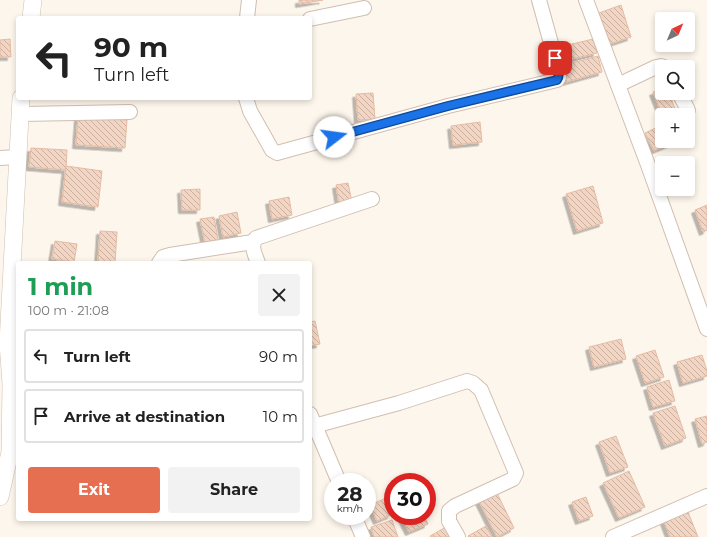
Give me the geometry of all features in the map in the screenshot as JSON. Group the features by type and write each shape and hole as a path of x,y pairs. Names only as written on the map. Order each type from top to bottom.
{"street":[{"path":"31,16 33,0"},
{"path":"247,16 248,0"},
{"path":"247,100 250,111 272,150 277,152 448,106 557,80 559,77 559,72 539,0"},
{"path":"586,0 707,329"},
{"path":"312,19 364,8"},
{"path":"618,85 655,67"},
{"path":"0,497 10,392 8,343 21,106 130,112"},
{"path":"0,158 18,157"},
{"path":"160,261 163,257 170,255 253,242 260,236 372,199"},
{"path":"253,242 253,249 257,261"},
{"path":"335,473 312,420 399,403 467,381 473,383 481,390 516,473 514,479 455,506 449,511 449,521 458,537"},
{"path":"613,537 707,496"},
{"path":"358,525 363,537"}],"building":[{"path":"299,0 323,0 299,4"},
{"path":"621,5 631,37 610,44 599,13"},
{"path":"10,39 11,57 0,57 0,40"},
{"path":"593,39 597,53 568,60 564,46"},
{"path":"598,56 602,72 566,82 561,66"},
{"path":"373,93 375,119 358,120 356,94"},
{"path":"656,100 672,100 675,108 659,108"},
{"path":"78,117 127,120 125,148 76,145"},
{"path":"480,122 482,142 453,145 451,126"},
{"path":"655,128 655,148 661,148 654,151 645,133"},
{"path":"31,148 67,150 66,170 29,167"},
{"path":"66,166 102,171 98,207 62,202"},
{"path":"348,183 352,202 339,204 336,185"},
{"path":"593,186 603,223 577,231 566,194"},
{"path":"200,189 200,210 182,210 181,190"},
{"path":"289,197 292,215 272,219 269,201"},
{"path":"707,205 707,230 703,232 695,210"},
{"path":"237,212 241,233 223,237 219,216"},
{"path":"214,217 218,240 205,243 200,219"},
{"path":"100,231 117,232 115,261 98,261"},
{"path":"55,241 77,244 74,261 52,259"},
{"path":"315,321 320,344 312,346 312,322"},
{"path":"621,339 626,359 594,367 589,347"},
{"path":"655,350 664,377 645,383 636,356"},
{"path":"702,355 707,376 683,383 677,362"},
{"path":"669,380 675,401 653,407 647,387"},
{"path":"675,406 686,438 665,446 653,413"},
{"path":"707,416 707,442 702,444 695,419"},
{"path":"616,436 628,467 610,473 599,442"},
{"path":"629,471 645,507 619,518 603,483"},
{"path":"496,491 514,528 497,537 478,499"},
{"path":"586,497 593,516 579,521 572,502"},
{"path":"384,499 384,518 377,521 376,519 376,502"},
{"path":"686,507 698,537 670,537 662,516"},
{"path":"384,523 384,525 394,525 398,537 374,537 371,527"},
{"path":"406,525 426,525 409,532"},
{"path":"486,526 492,537 468,536"},
{"path":"446,527 452,537 430,536"}],"route":[{"path":"334,137 448,106 557,80 559,77 559,72 555,58"}]}
